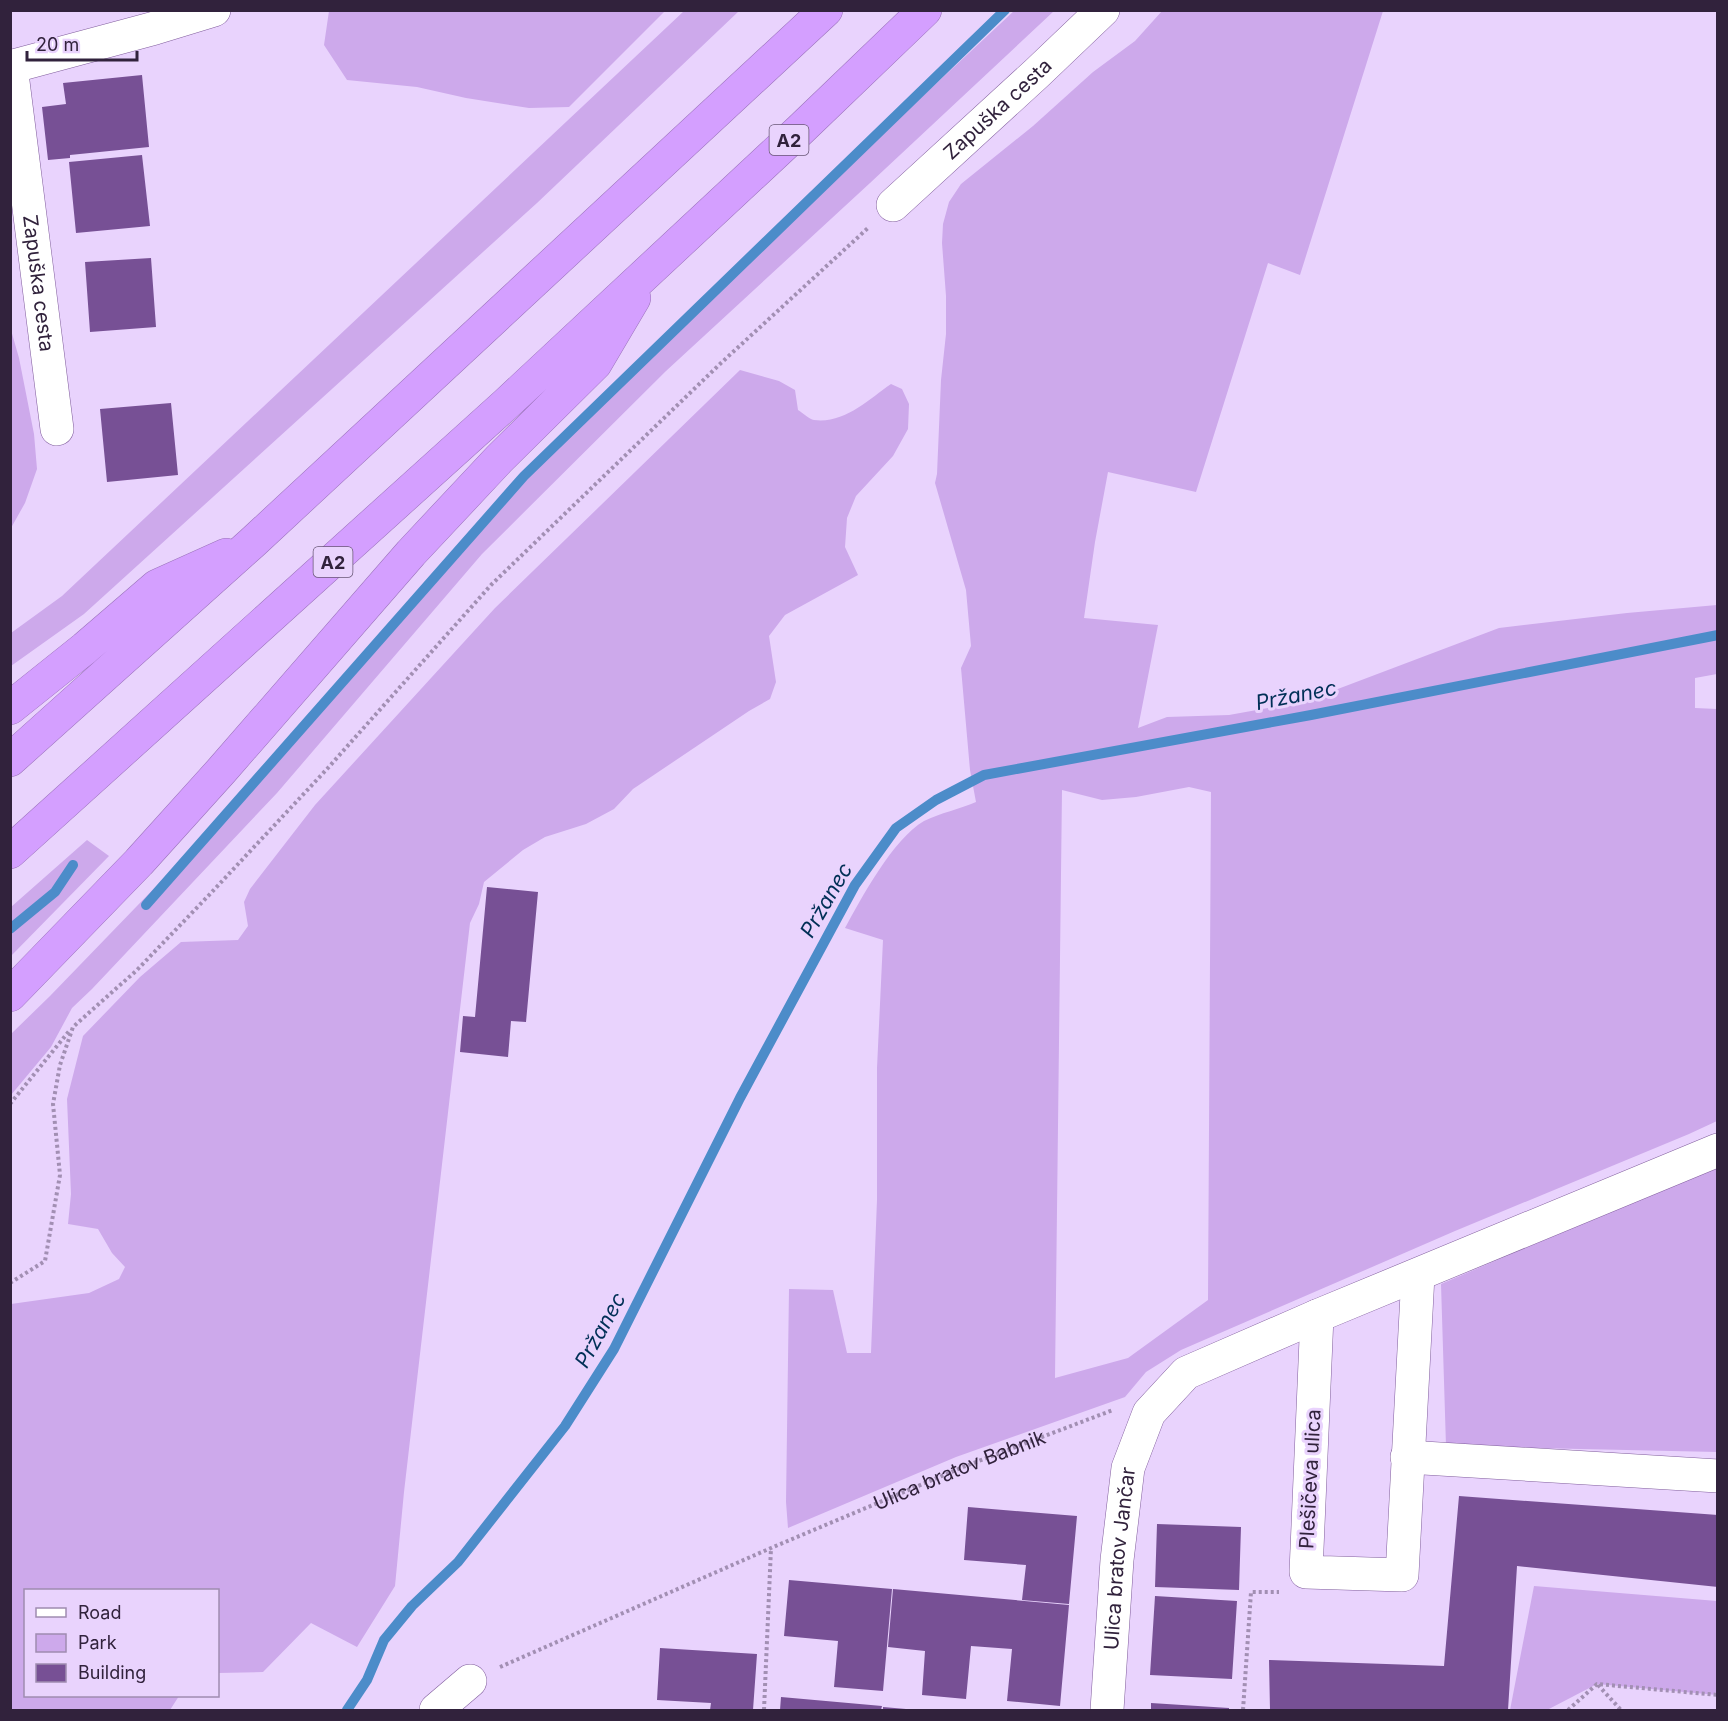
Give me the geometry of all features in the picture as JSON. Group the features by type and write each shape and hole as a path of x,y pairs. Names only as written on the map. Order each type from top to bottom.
{"highway":[{"path":"10,760 252,543 826,10"},
{"name":"A2","path":"10,852 472,435 924,10"},
{"path":"10,995 138,862 222,770 411,553 499,459 595,364 652,267"},
{"path":"10,708 157,586 252,543"}],"street":[{"name":"Zapuška cesta","path":"57,429 11,67 214,10"},
{"name":"Zapuška cesta","path":"893,205 1103,10"},
{"path":"1149,1413 1186,1373 1317,1316 1718,1150"},
{"name":"Plešičeva ulica","path":"1317,1316 1306,1572 1402,1575 1418,1275"},
{"name":"Ulica bratov Jančar","path":"1107,1710 1117,1560 1128,1468 1149,1413"},
{"path":"1407,1457 1718,1476"},
{"path":"436,1710 470,1681"}],"path":[{"path":"10,1104 73,1027 137,970 211,893 327,769 491,585 721,363 893,205"},
{"path":"10,1282 45,1261 60,1175 53,1104 60,1065 73,1027"},
{"name":"Ulica bratov Babnik","path":"470,1681 771,1548 963,1467 1118,1408 1149,1413"},
{"path":"764,1710 771,1548"},
{"path":"1243,1710 1251,1592 1306,1593 1306,1572"},
{"path":"1597,1684 1621,1710"},
{"path":"1568,1710 1597,1684 1718,1695"}],"green space":[{"path":"329,10 665,11 569,107 529,108 417,87 347,80 324,45"},
{"path":"1015,10 1054,11 666,371 482,554 277,793 72,1008 51,1047 11,1095 11,1034 194,847 318,710 462,545 638,366"},
{"path":"684,11 739,11 537,203 84,614 11,666 11,633 62,596"},
{"path":"1162,11 1383,11 1300,275 1268,263 1196,492 1108,472 1084,618 1158,625 1138,728 1167,717 1229,715 1306,701 1499,628 1717,605 1717,674 1695,678 1695,708 1717,709 1717,1121 1181,1350 1146,1372 1125,1397 956,1457 788,1528 786,1502 789,1289 833,1290 847,1353 871,1353 877,1200 877,1068 883,940 845,928 879,870 912,829 930,818 976,802 970,770 961,668 971,646 966,590 935,483 946,334 943,224 949,202 961,184 1033,126 1093,72 1135,41","holes":["1189,787 1211,792 1208,1300 1128,1358 1055,1378 1062,790 1102,800 1136,797"]},
{"path":"11,330 34,434 37,469 25,503 11,528"},
{"path":"740,370 779,381 795,390 798,410 814,420 845,415 891,384 902,389 909,404 908,429 893,456 856,496 847,518 845,547 858,575 785,615 769,636 776,682 770,699 633,789 614,809 586,824 545,837 523,850 484,882 479,904 470,923 395,1586 357,1647 311,1623 263,1672 219,1673 219,1589 24,1589 24,1697 178,1697 170,1710 11,1710 11,1304 89,1293 119,1279 125,1267 112,1253 98,1229 68,1224 71,1194 67,1099 83,1036 140,977 181,942 238,940 248,926 244,902 250,889 315,805 495,608"},
{"path":"87,840 109,856 11,956 11,907"},
{"path":"1717,1166 1717,1452 1446,1446 1441,1284"},
{"path":"1534,1586 1717,1601 1717,1695 1597,1684 1547,1710 1510,1710"}],"building":[{"path":"142,75 149,147 70,155 70,158 48,160 42,107 66,104 63,83"},
{"path":"142,155 150,226 76,233 69,162"},
{"path":"151,258 156,327 90,332 85,262"},
{"path":"171,403 178,475 107,482 100,409"},
{"path":"487,887 538,892 526,1022 511,1021 508,1057 460,1052 463,1016 475,1017"},
{"path":"1459,1496 1718,1515 1718,1587 1517,1566 1508,1710 1270,1710 1269,1660 1444,1666"},
{"path":"968,1507 1077,1516 1069,1604 1022,1600 1026,1565 964,1560"},
{"path":"1157,1524 1241,1527 1239,1590 1155,1587"},
{"path":"789,1580 892,1589 883,1691 834,1687 838,1641 784,1636"},
{"path":"893,1589 1069,1605 1060,1706 1007,1701 1012,1649 971,1646 966,1699 922,1695 925,1651 888,1647"},
{"path":"1155,1596 1237,1601 1232,1679 1150,1675"},
{"path":"660,1648 757,1654 753,1710 710,1710 711,1703 657,1700"},
{"path":"781,1697 882,1706 881,1710 780,1710"},
{"path":"1151,1703 1229,1708 1229,1710 1151,1710"},
{"path":"883,1707 906,1709 906,1710 883,1710"}],"waterway":[{"path":"146,905 524,476 1005,10"},
{"name":"Pržanec","path":"347,1710 367,1680 384,1640 412,1606 458,1562 565,1426 614,1349 740,1098 855,885 896,828 936,800 984,775 1311,715 1718,635"},
{"path":"10,929 55,892 73,865"}]}
